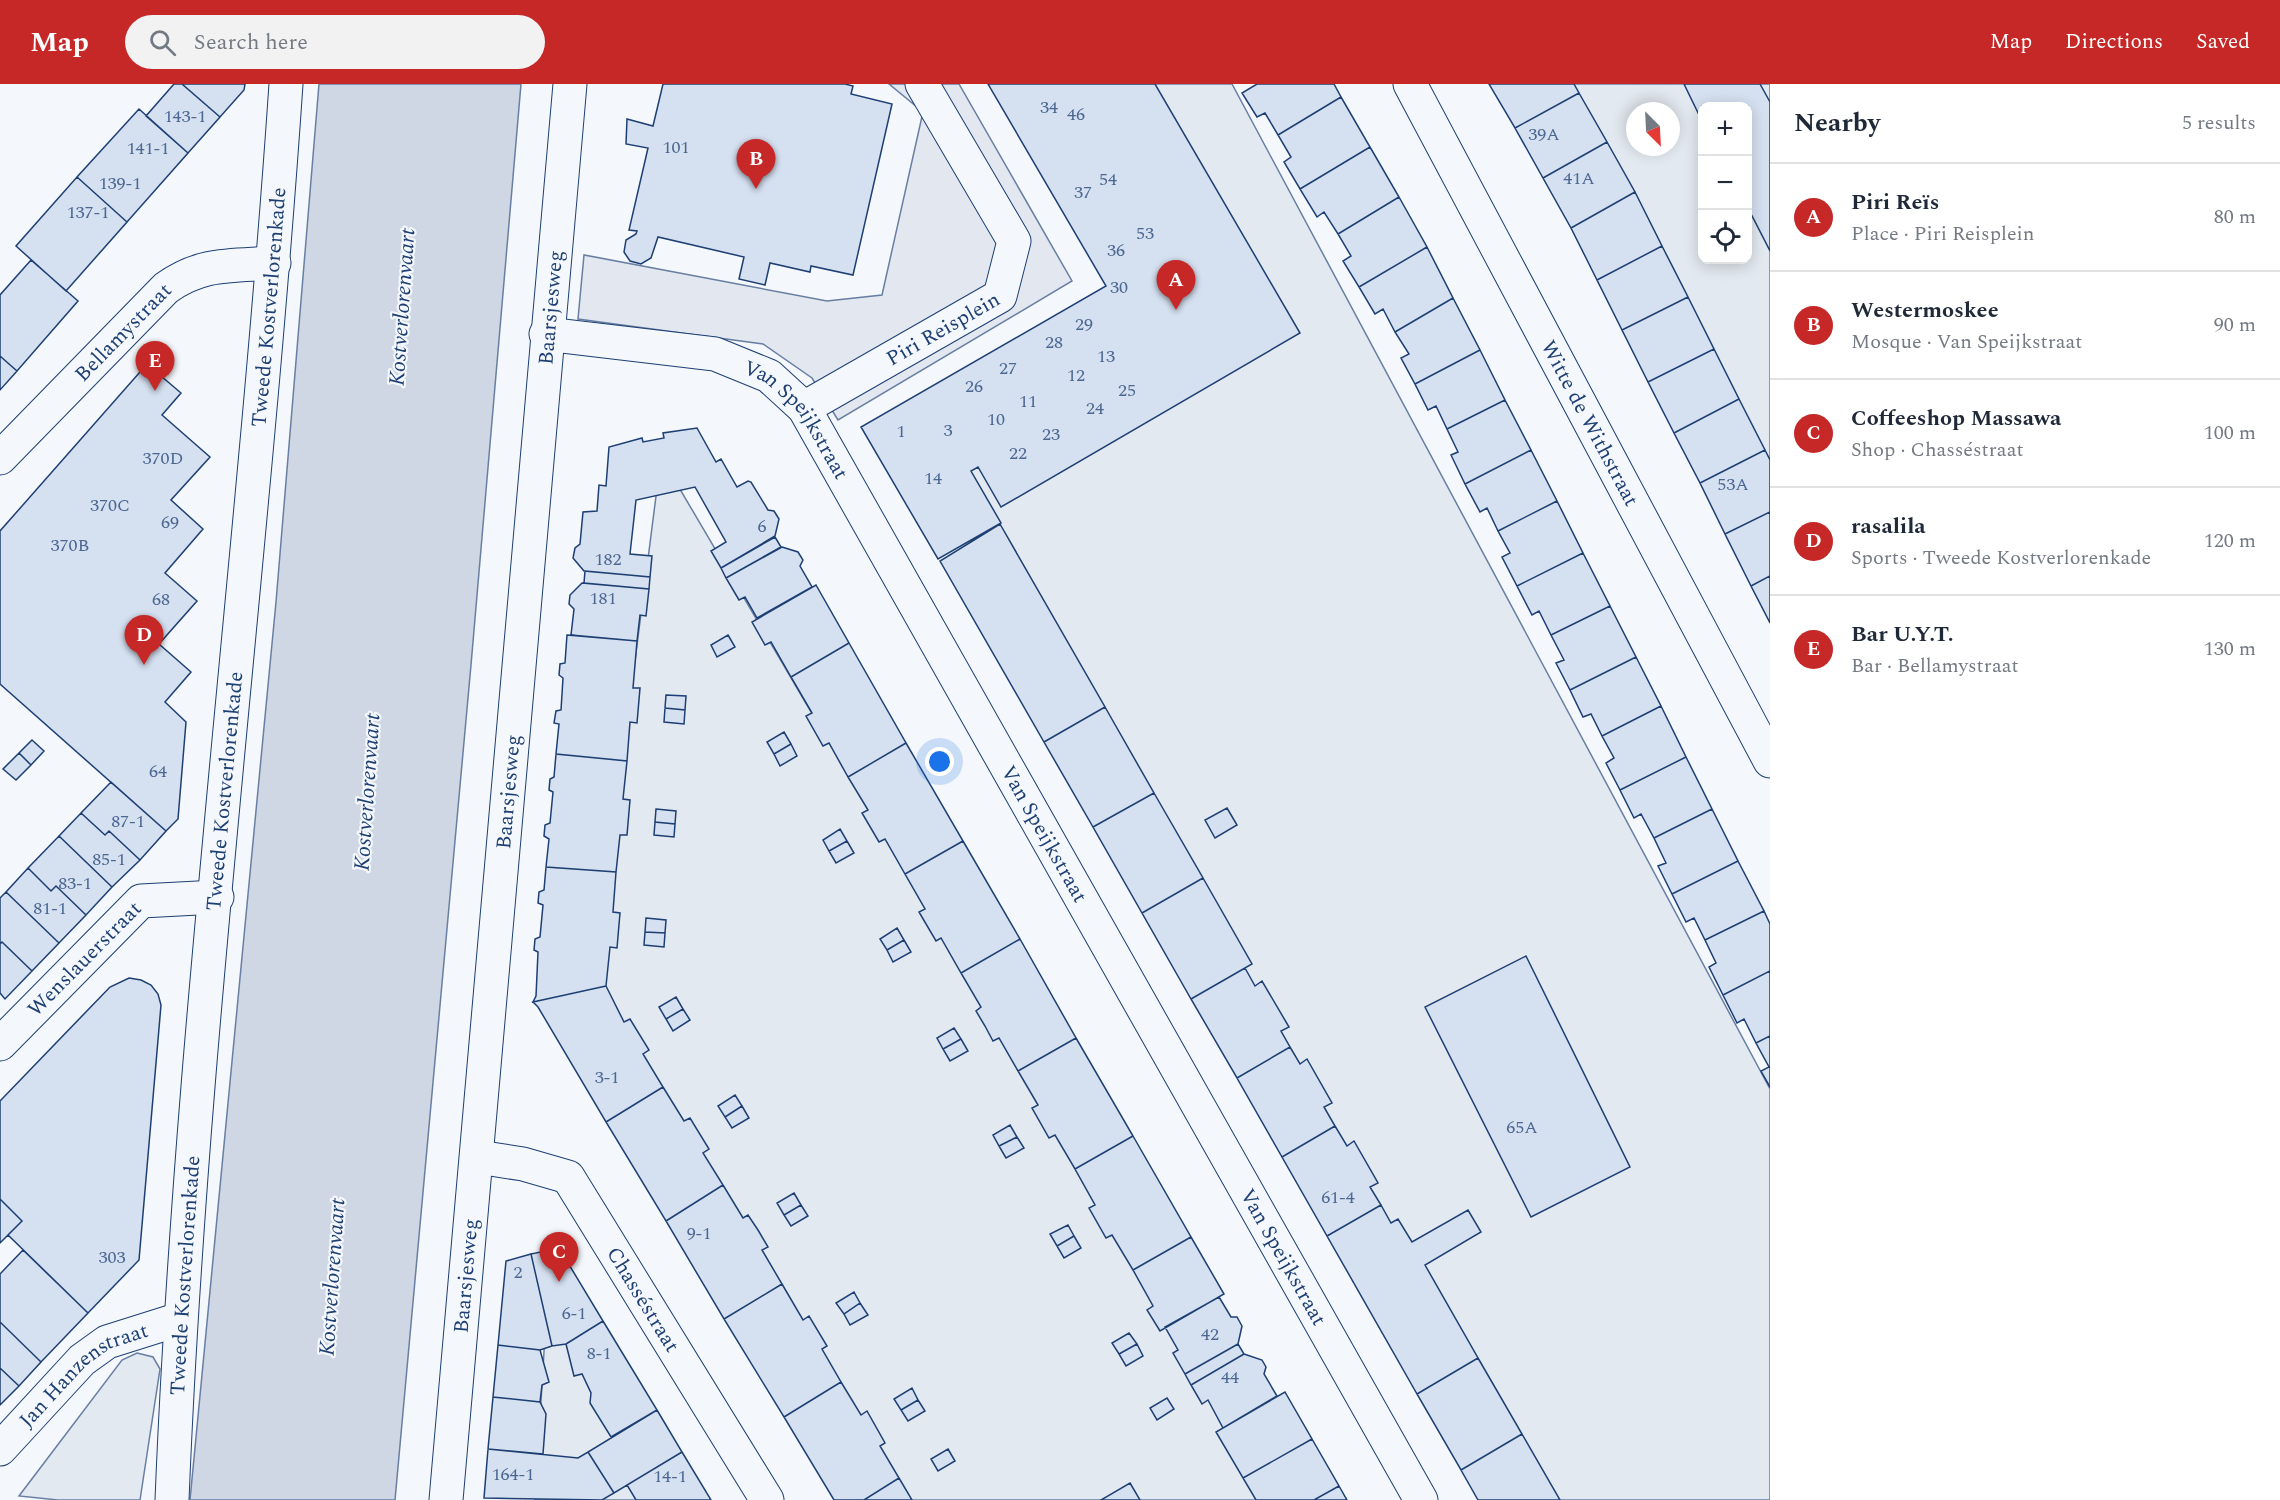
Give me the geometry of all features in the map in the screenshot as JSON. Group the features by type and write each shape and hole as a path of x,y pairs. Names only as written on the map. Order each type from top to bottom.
{"street":[{"name":"Tweede Kostverlorenkade","path":"172,1500 180,1319 274,262 286,84"},
{"name":"Baarsjesweg","path":"446,1500 478,1157 546,334 570,84"},
{"name":"Piri Reisplein","path":"804,408 1000,296 1014,241 922,84"},
{"name":"Witte de Withstraat","path":"1410,84 1770,761"},
{"name":"Bellamystraat","path":"0,458 166,288 186,274 210,267 274,262"},
{"name":"Van Speijkstraat","path":"546,334 715,354 769,376 804,408 1421,1500"},
{"name":"Wenslauerstraat","path":"0,1044 141,902 217,897"},
{"name":"Chasséstraat","path":"478,1157 523,1164 568,1177 767,1500"},
{"name":"Jan Hanzenstraat","path":"0,1449 82,1360 107,1342 180,1319"}],"shaded area":[{"path":"889,84 959,84 1072,281 838,420 812,378 763,344 578,319 584,255 827,301 882,295 923,112"},
{"path":"1052,84 1232,84 1770,1089 1770,1500 1534,1500 947,493 1165,282"},
{"path":"1541,84 1770,84 1770,519"},
{"path":"661,457 1275,1500 904,1500 593,990"},
{"path":"548,1286 659,1500 535,1500"},
{"path":"137,1353 153,1357 160,1369 140,1500 58,1500 19,1496 122,1360"}],"water":[{"name":"Kostverlorenvaart","path":"319,84 521,84 395,1500 190,1500 276,602"}],"building":[{"path":"174,84 182,84 220,117 188,153 146,116"},
{"path":"182,84 245,84 244,90 220,117"},
{"path":"663,84 845,84 853,86 851,94 892,104 853,275 811,266 810,272 770,263 765,285 739,279 744,257 658,237 651,258 641,264 630,261 624,252 626,240 637,231 629,230 648,148 626,144 627,119 653,126"},
{"path":"988,84 1155,84 1300,333 1001,507 978,467 971,471 1001,523 938,559 861,427 1106,286"},
{"path":"1257,84 1334,84 1341,97 1278,135 1265,113 1257,117 1242,93"},
{"path":"1489,84 1574,84 1579,93 1515,128"},
{"path":"1684,84 1760,84 1770,102 1770,251 1752,216 1752,102 1698,102 1698,113"},
{"path":"1579,93 1607,142 1543,178 1515,128"},
{"path":"1341,97 1370,147 1300,189 1284,162 1291,157 1278,135"},
{"path":"139,109 188,153 127,222 77,177"},
{"path":"1607,142 1635,192 1571,228 1543,178"},
{"path":"1370,147 1399,197 1338,234 1324,212 1317,217 1300,189"},
{"path":"77,177 127,222 66,291 16,246"},
{"path":"1635,192 1662,246 1597,280 1571,228"},
{"path":"1399,197 1427,247 1359,287 1343,261 1351,256 1338,234"},
{"path":"1662,246 1688,297 1622,330 1597,280"},
{"path":"1427,247 1453,298 1395,332 1383,309 1375,314 1359,287"},
{"path":"31,260 78,301 17,371 0,356 0,295"},
{"path":"1688,297 1714,349 1648,382 1622,330"},
{"path":"1453,298 1480,350 1415,384 1401,358 1409,354 1395,332"},
{"path":"1714,349 1739,399 1674,433 1648,382"},
{"path":"1480,350 1505,400 1447,429 1436,406 1428,410 1415,384"},
{"path":"0,356 17,371 0,390"},
{"path":"147,364 181,393 162,415 210,457 171,500 203,529 165,573 197,601 159,644 191,672 165,702 186,722 178,819 166,831 0,684 0,531"},
{"path":"1739,399 1765,450 1700,483 1674,433"},
{"path":"1505,400 1531,450 1465,484 1451,455 1458,452 1447,429"},
{"path":"697,428 716,462 721,459 737,487 748,481 751,482 768,510 774,511 779,519 775,536 721,568 711,551 726,542 695,487 636,500 630,554 652,556 650,577 584,571 573,558 575,548 580,544 583,512 597,511 599,485 606,486 609,447 642,438 643,442 664,438 663,433"},
{"path":"1531,450 1557,501 1498,531 1487,508 1480,512 1465,484"},
{"path":"1765,450 1770,460 1770,512 1725,534 1700,483"},
{"path":"1557,501 1583,553 1517,586 1502,557 1510,553 1498,531"},
{"path":"1770,512 1770,576 1751,586 1725,534"},
{"path":"1000,524 1105,707 1044,742 940,561"},
{"path":"775,537 781,547 726,578 721,568"},
{"path":"782,547 798,552 803,560 800,566 812,587 757,618 745,597 739,600 726,578"},
{"path":"1583,553 1610,606 1551,635 1539,611 1532,615 1517,586"},
{"path":"585,571 650,577 649,589 584,583"},
{"path":"1770,576 1770,623 1751,586"},
{"path":"582,583 649,589 646,616 640,615 637,641 571,635 574,609 569,604 570,595"},
{"path":"816,585 849,643 791,677 771,642 765,645 752,622"},
{"path":"1610,606 1636,657 1570,690 1556,663 1564,660 1551,635"},
{"path":"567,635 637,641 633,688 640,688 637,723 630,722 627,761 556,754 559,724 554,723 556,711 561,710 563,678 559,675 560,664 565,663"},
{"path":"728,635 735,647 717,657 711,645"},
{"path":"849,643 906,743 848,777 829,743 823,746 806,716 812,713 791,677"},
{"path":"1636,657 1661,706 1602,736 1591,714 1583,717 1570,690"},
{"path":"666,695 686,696 685,710 665,708"},
{"path":"1661,706 1686,757 1620,790 1606,763 1614,758 1602,736"},
{"path":"1105,707 1154,793 1093,827 1044,742"},
{"path":"665,708 685,710 684,724 664,722"},
{"path":"784,732 791,744 774,754 767,742"},
{"path":"32,740 44,751 31,765 19,753"},
{"path":"906,743 963,841 905,874 885,839 879,842 862,813 868,810 848,777"},
{"path":"791,744 797,756 780,766 774,754"},
{"path":"19,753 31,765 16,780 3,769"},
{"path":"556,754 627,761 623,799 630,800 627,835 620,835 616,872 546,867 549,839 544,836 545,825 550,823 553,792 549,790 550,779 554,777"},
{"path":"1686,757 1712,809 1654,838 1641,814 1634,818 1620,790"},
{"path":"111,782 166,831 140,860 109,831 105,835 81,813"},
{"path":"1154,793 1203,878 1142,913 1093,827"},
{"path":"1227,808 1237,825 1215,838 1205,820"},
{"path":"656,809 676,811 675,824 655,822"},
{"path":"1712,809 1738,861 1672,894 1658,866 1666,863 1654,838"},
{"path":"81,813 105,835 109,831 140,860 112,887 59,836"},
{"path":"655,822 675,824 674,837 654,835"},
{"path":"840,829 847,841 829,851 823,840"},
{"path":"59,836 112,887 86,915 56,886 51,891 28,868"},
{"path":"847,841 854,853 836,863 829,851"},
{"path":"963,841 1020,939 961,973 941,938 936,941 919,912 925,909 905,874"},
{"path":"1738,861 1764,911 1705,940 1694,918 1686,922 1672,894"},
{"path":"546,867 616,872 613,912 620,913 617,948 610,947 606,986 533,1002 536,996 538,952 534,950 535,939 540,937 543,905 538,903 539,892 544,890"},
{"path":"28,868 51,891 56,886 86,915 59,943 6,892"},
{"path":"1203,878 1252,964 1191,999 1142,913"},
{"path":"6,892 59,943 32,971 2,942 0,944 0,898"},
{"path":"1764,911 1770,924 1770,971 1723,995 1709,967 1716,963 1705,940"},
{"path":"646,918 666,920 665,933 645,932"},
{"path":"897,928 904,940 887,950 880,939"},
{"path":"645,932 665,933 664,947 644,945"},
{"path":"1020,939 1076,1038 1018,1071 999,1038 993,1041 976,1011 981,1007 961,973"},
{"path":"904,940 911,952 893,962 887,950"},
{"path":"2,942 32,971 5,999 0,993 0,944"},
{"path":"1526,956 1630,1167 1531,1217 1425,1007"},
{"path":"1245,968 1255,986 1262,981 1289,1027 1281,1031 1290,1047 1237,1078 1191,999"},
{"path":"1770,971 1770,1036 1756,1043 1744,1019 1737,1023 1723,995"},
{"path":"129,978 151,985 158,994 161,1005 139,1260 88,1313 8,1235 22,1221 0,1199 0,1101 110,987"},
{"path":"606,986 624,1022 630,1019 649,1050 643,1054 663,1087 606,1122 533,1002"},
{"path":"676,997 683,1009 666,1019 659,1007"},
{"path":"683,1009 690,1020 673,1031 666,1019"},
{"path":"954,1028 961,1039 943,1049 937,1038"},
{"path":"1770,1036 1770,1087 1761,1071 1769,1067 1756,1043"},
{"path":"1076,1038 1133,1136 1075,1169 1055,1135 1049,1138 1032,1108 1038,1105 1018,1071"},
{"path":"961,1039 968,1051 950,1061 943,1049"},
{"path":"1290,1047 1300,1064 1307,1059 1332,1103 1324,1107 1335,1126 1282,1157 1237,1078"},
{"path":"663,1087 684,1121 690,1118 709,1149 703,1153 723,1185 666,1221 606,1122"},
{"path":"735,1095 742,1106 725,1117 718,1106"},
{"path":"742,1106 749,1118 732,1128 725,1117"},
{"path":"1010,1125 1017,1137 999,1146 993,1135"},
{"path":"1335,1126 1347,1146 1354,1141 1378,1183 1370,1187 1381,1205 1327,1236 1282,1157"},
{"path":"1133,1136 1191,1237 1133,1270 1112,1235 1106,1238 1089,1208 1095,1205 1075,1169"},
{"path":"1017,1137 1024,1148 1006,1158 999,1146"},
{"path":"723,1185 743,1218 748,1215 758,1230 768,1247 762,1250 782,1284 724,1319 666,1221"},
{"path":"794,1193 801,1205 784,1215 777,1203"},
{"path":"0,1199 22,1221 0,1243"},
{"path":"801,1205 808,1216 791,1226 784,1215"},
{"path":"1381,1205 1391,1223 1398,1219 1412,1242 1468,1210 1481,1232 1425,1265 1478,1358 1417,1394 1327,1236"},
{"path":"1068,1225 1074,1236 1057,1246 1050,1234"},
{"path":"1074,1236 1081,1248 1064,1258 1057,1246"},
{"path":"1191,1237 1224,1294 1160,1331 1147,1310 1153,1306 1133,1270"},
{"path":"559,1248 603,1321 566,1344 552,1346 531,1254"},
{"path":"23,1250 88,1313 41,1362 0,1322 0,1274"},
{"path":"531,1254 552,1346 540,1350 498,1345 506,1261"},
{"path":"782,1284 803,1320 809,1316 827,1346 822,1349 841,1382 784,1417 724,1319"},
{"path":"854,1292 860,1303 844,1314 836,1303"},
{"path":"1219,1297 1231,1317 1237,1317 1242,1326 1238,1344 1185,1374 1173,1353 1178,1350 1165,1327"},
{"path":"860,1303 868,1315 850,1325 844,1314"},
{"path":"603,1321 657,1410 611,1437 590,1403 591,1393 582,1374 574,1376 566,1344"},
{"path":"0,1322 41,1362 19,1386 0,1368"},
{"path":"1129,1333 1137,1344 1119,1354 1112,1343"},
{"path":"1137,1344 1143,1356 1126,1366 1119,1354"},
{"path":"1238,1344 1244,1354 1191,1385 1185,1374"},
{"path":"498,1345 540,1350 549,1382 542,1385 540,1402 493,1397"},
{"path":"1244,1354 1262,1360 1266,1367 1264,1374 1277,1396 1223,1428 1208,1400 1202,1404 1191,1385"},
{"path":"1478,1358 1522,1434 1461,1470 1417,1394"},
{"path":"0,1368 19,1386 0,1405"},
{"path":"841,1382 861,1415 867,1411 885,1443 880,1446 899,1478 864,1500 834,1500 784,1417"},
{"path":"912,1388 918,1400 901,1410 894,1399"},
{"path":"1285,1392 1312,1439 1243,1478 1216,1432"},
{"path":"493,1397 540,1402 546,1414 543,1454 488,1449"},
{"path":"1167,1398 1174,1409 1157,1420 1150,1408"},
{"path":"918,1400 925,1411 908,1421 901,1410"},
{"path":"657,1410 682,1452 614,1493 588,1452"},
{"path":"1522,1434 1560,1500 1478,1500 1461,1470"},
{"path":"1312,1439 1339,1486 1314,1500 1256,1500 1243,1478"},
{"path":"488,1449 578,1458 588,1452 614,1493 602,1500 484,1498"},
{"path":"948,1449 955,1461 938,1471 931,1459"},
{"path":"682,1452 711,1500 636,1500 627,1485"},
{"path":"899,1478 912,1500 864,1500"},
{"path":"1130,1483 1140,1500 1101,1500"},
{"path":"1339,1486 1347,1500 1314,1500"}],"place":[{"name":"Westermoskee","path":"756,189"},
{"name":"Piri Reïs","path":"1176,310"},
{"name":"Bar U.Y.T.","path":"155,391"},
{"name":"rasalila","path":"144,665"},
{"name":"Coffeeshop Massawa","path":"559,1282"}]}
